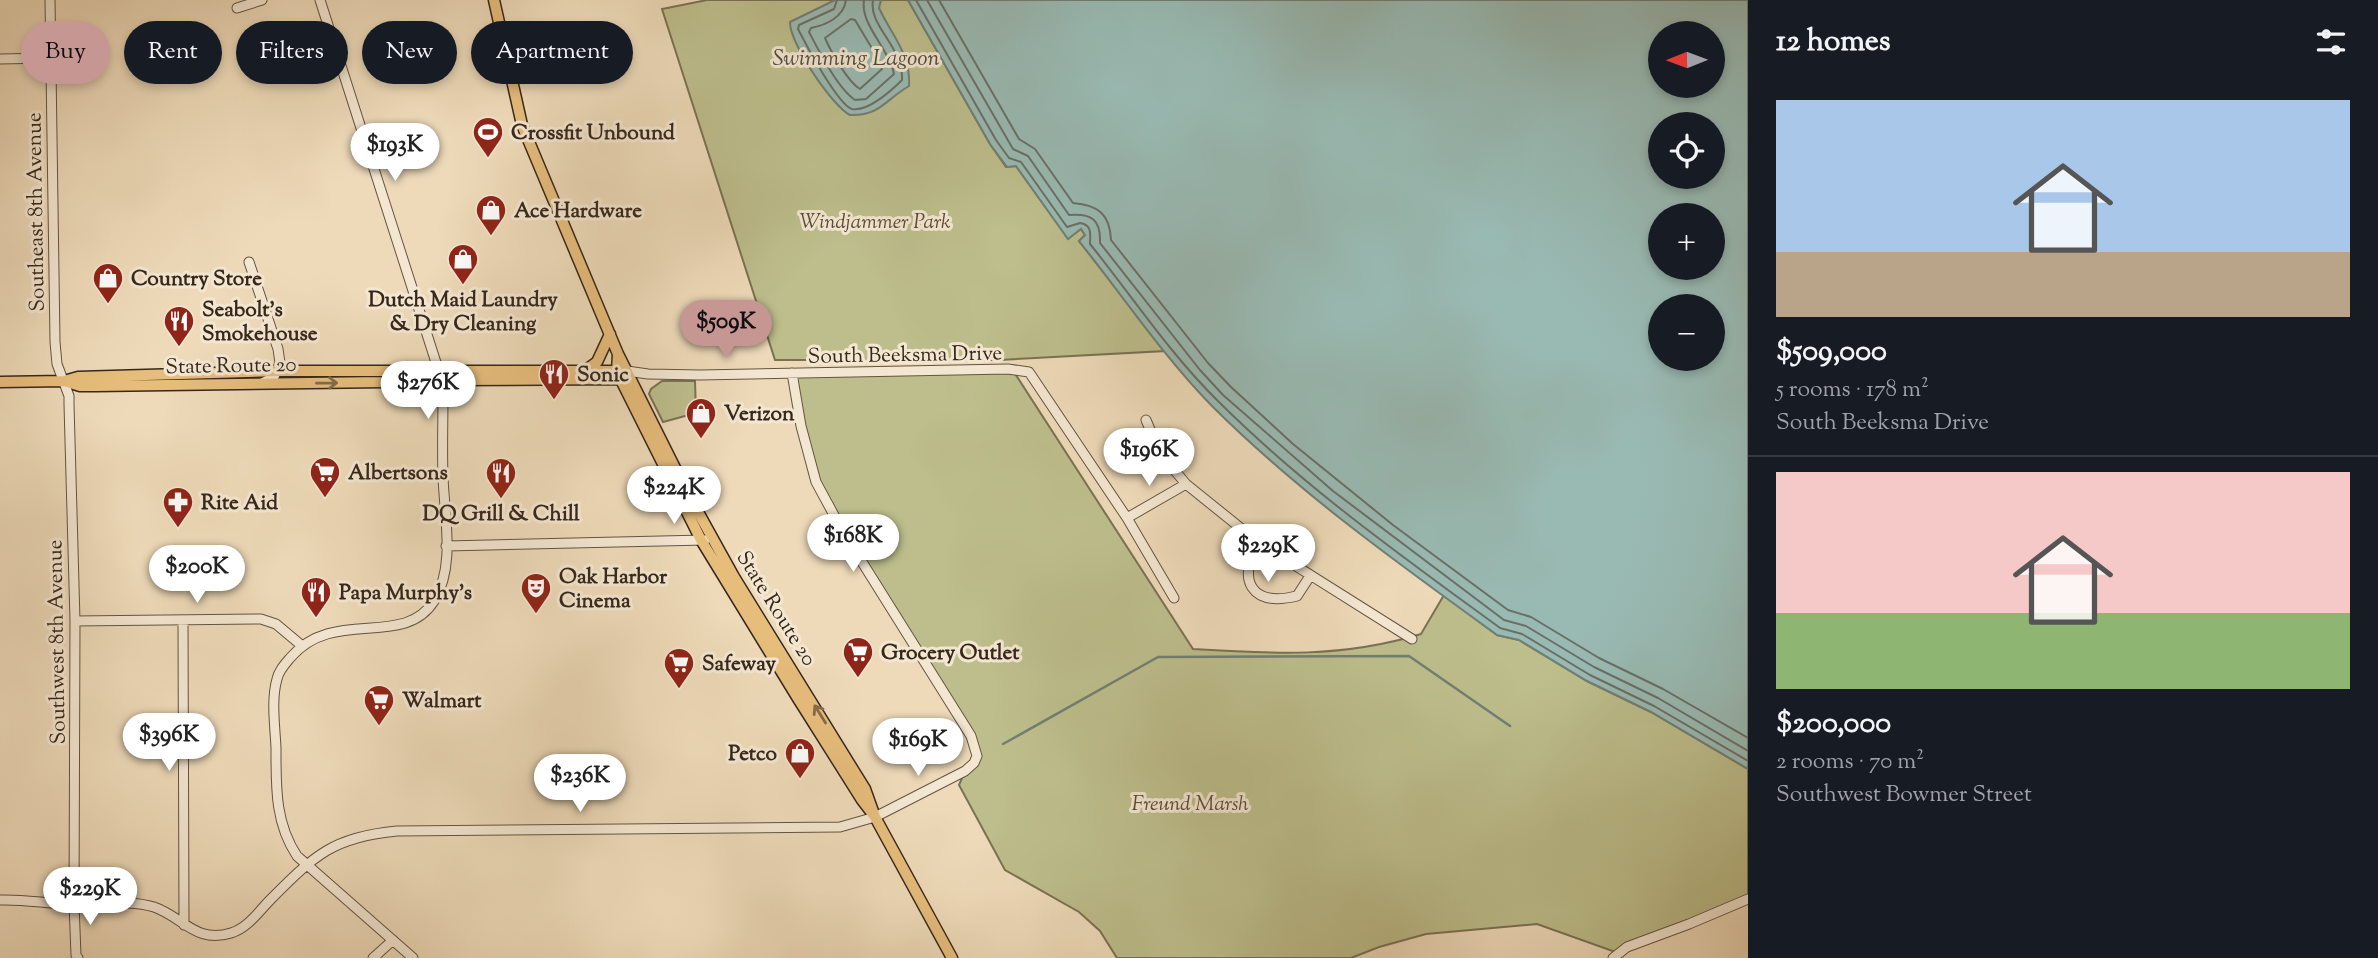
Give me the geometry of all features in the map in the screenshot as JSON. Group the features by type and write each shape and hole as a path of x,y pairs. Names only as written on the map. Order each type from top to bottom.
{"main road":[{"path":"494,0 522,125 610,334 624,375"},
{"path":"586,370 597,362 610,334"},
{"name":"State Route 20","path":"64,381 80,386 416,381 465,371 586,370 624,375"},
{"name":"State Route 20","path":"0,382 279,371 425,371 453,380 624,375"},
{"name":"State Route 20","path":"624,375 701,540 797,697 875,817 952,958"},
{"name":"State Route 20","path":"624,375 716,545 865,789 875,817"}],"street":[{"name":"Southeast 8th Avenue","path":"50,0 50,21"},
{"path":"237,8 262,0"},
{"path":"320,0 440,375 443,396 446,546 442,584 424,613 401,625 344,629 321,635 300,645 282,667 277,677 276,793 286,838 297,856 413,958"},
{"path":"0,59 21,59"},
{"name":"Southeast 8th Avenue","path":"50,84 55,342 57,363 64,381"},
{"path":"249,262 278,349 280,363 279,371 274,377 260,384"},
{"name":"South Beeksma Drive","path":"624,375 1008,369 1029,372 1127,518"},
{"path":"0,900 24,899 74,904 131,903 153,906 201,935 232,933 249,922 306,865 329,848 370,833 840,827 875,817 965,771 977,756 975,745 842,530 816,482 801,426 792,373"},
{"name":"Southwest 8th Avenue","path":"64,381 69,404 75,621 74,904 78,958"},
{"path":"1146,420 1160,453 1186,484 1258,542 1412,639"},
{"path":"1174,598 1127,518 1186,484"},
{"path":"446,546 701,540 716,545"},
{"path":"1258,542 1249,559 1248,573 1255,594 1278,601 1297,596 1310,576"},
{"path":"183,620 184,925"},
{"path":"75,621 269,621 300,645"},
{"path":"1613,958 1627,947 1748,899"},
{"path":"373,958 393,940"}],"green space":[{"name":"Windjammer Park","path":"707,0 908,0 990,144 1006,167 1016,166 1068,238 1081,229 1085,235 1079,241 1165,351 999,360 775,360 662,9"},
{"name":"Freund Marsh","path":"1012,369 1193,649 1308,652 1336,651 1392,642 1421,634 1444,595 1497,635 1519,640 1587,681 1651,712 1748,769 1748,899 1618,953 1537,924 1426,934 1351,958 1117,958 1100,931 1079,912 1005,870 959,785 965,771 974,763 975,745 816,482 792,373"},
{"path":"662,381 695,381 696,413 663,422 649,394 651,389"}],"water":[{"name":"Swimming Lagoon","path":"835,0 881,0 879,8 907,64 909,86 868,113 850,115 842,109 804,58 792,31 790,22"},
{"path":"908,0 1748,0 1748,769 1651,712 1587,681 1519,640 1497,635 1314,498 1245,438 1194,387 1079,241 1085,235 1081,229 1068,239 1016,166 1007,167 990,144"}],"waterway":[{"path":"1003,744 1158,657 1409,656 1510,726"}],"place":[{"name":"Crossfit Unbound","path":"488,159"},
{"name":"Ace Hardware","path":"491,237"},
{"name":"Dutch Maid Laundry & Dry Cleaning","path":"463,286"},
{"name":"Country Store","path":"108,305"},
{"name":"Seabolt's Smokehouse","path":"179,348"},
{"name":"Sonic","path":"554,401"},
{"name":"Verizon","path":"701,440"},
{"name":"Albertsons","path":"325,499"},
{"name":"DQ Grill & Chill","path":"501,500"},
{"name":"Rite Aid","path":"178,529"},
{"name":"Oak Harbor Cinema","path":"536,615"},
{"name":"Papa Murphy's","path":"316,619"},
{"name":"Grocery Outlet","path":"858,679"},
{"name":"Safeway","path":"679,690"},
{"name":"Walmart","path":"379,727"},
{"name":"Petco","path":"800,780"}]}
